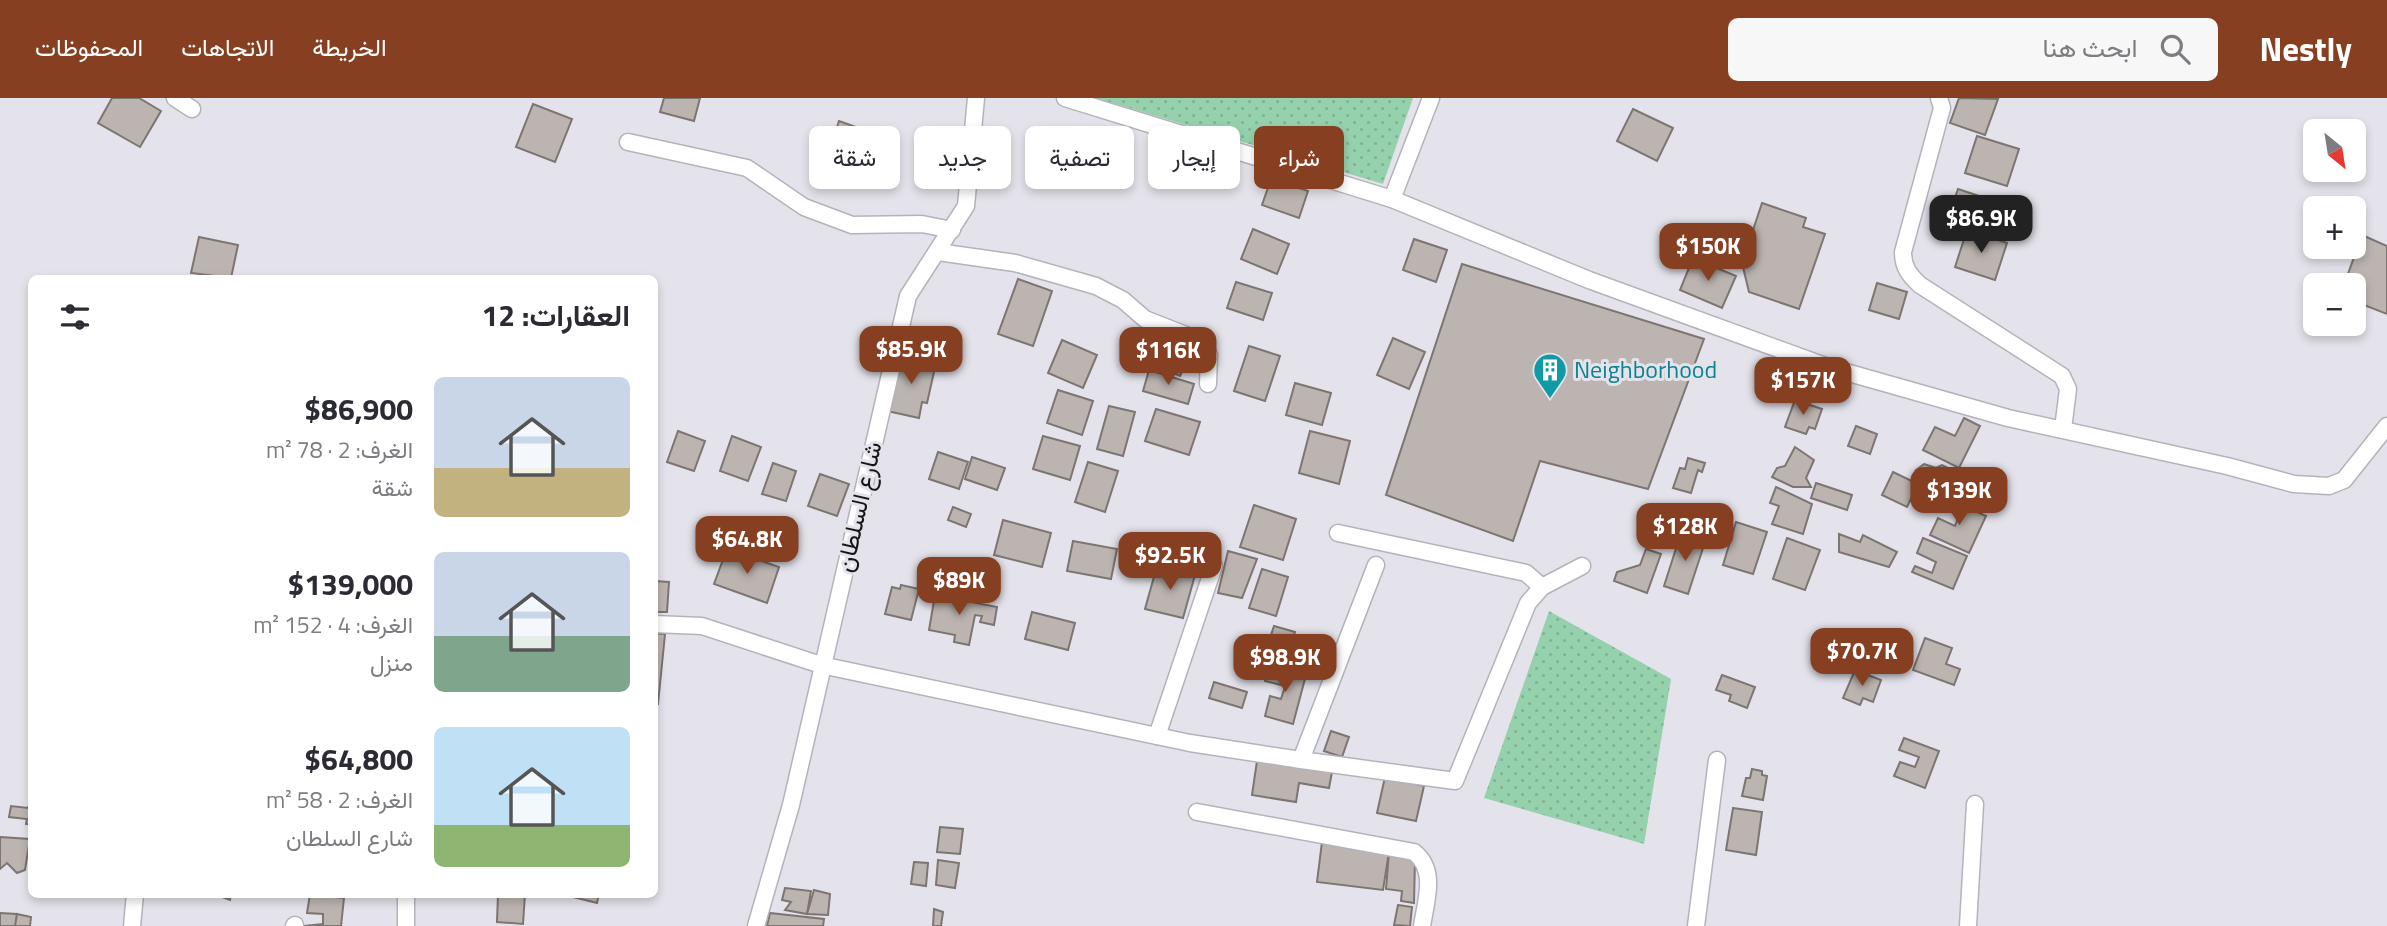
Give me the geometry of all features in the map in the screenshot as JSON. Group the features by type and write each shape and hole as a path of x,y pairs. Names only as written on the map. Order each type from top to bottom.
{"street":[{"path":"175,98 192,109"},
{"name":"شارع السلطان","path":"756,926 791,805 821,664 906,305 915,285 966,206 976,98"},
{"path":"1065,98 1392,199 1589,280 1828,367 2008,418 2294,484 2329,486 2344,480 2387,426"},
{"path":"1392,199 1431,98"},
{"path":"1939,98 1942,108 1903,251 1903,263 1910,276 1920,285 2062,376 2068,389 2063,429"},
{"path":"628,142 747,168 804,207 852,225 922,224 953,230"},
{"path":"938,252 1015,262 1096,286 1123,300 1145,319 1201,341 1209,355 1208,384"},
{"path":"1338,533 1526,573 1542,587"},
{"path":"1301,760 1376,565"},
{"path":"1157,736 1214,566"},
{"path":"658,624 702,626 821,664 1157,736 1301,760 1455,781 1528,603 1542,587 1582,566"},
{"path":"1696,926 1717,760"},
{"path":"1968,926 1975,804"},
{"path":"1196,812 1414,852 1424,859 1429,880 1422,926"},
{"path":"132,926 135,898"},
{"path":"406,898 406,926"}],"green space":[{"path":"1096,98 1413,98 1383,184 1344,172 1344,126 1254,126 1254,145 1240,141 1240,126 1189,126"},
{"path":"1549,611 1671,679 1644,844 1484,798"}],"building":[{"path":"112,98 139,98 161,111 140,147 98,123"},
{"path":"664,98 700,98 694,121 660,112"},
{"path":"1959,98 1998,99 1985,135 1950,123"},
{"path":"533,104 572,119 555,162 516,147"},
{"path":"1633,109 1673,128 1657,161 1617,141"},
{"path":"839,121 853,126 837,126"},
{"path":"1977,136 2019,149 2007,186 1965,173"},
{"path":"1268,189 1308,191 1299,218 1262,205"},
{"path":"1958,189 1994,201 1983,235 1946,223"},
{"path":"1762,203 1806,218 1803,227 1825,234 1799,309 1749,292 1742,263"},
{"path":"1253,229 1289,244 1277,274 1241,259"},
{"path":"1967,230 2007,243 1995,280 1955,267"},
{"path":"199,237 238,245 232,275 191,273"},
{"path":"2366,237 2387,246 2387,314 2366,306 2366,273 2348,273 2353,259 2366,259"},
{"path":"1414,239 1447,250 1436,282 1403,270"},
{"path":"1693,258 1736,276 1722,308 1680,290"},
{"name":"Neighborhood","path":"1462,264 1704,339 1648,489 1540,461 1513,541 1386,495"},
{"path":"1018,279 1052,291 1033,346 998,334"},
{"path":"1236,282 1272,293 1263,320 1227,308"},
{"path":"1877,283 1907,292 1899,319 1869,310"},
{"path":"1150,328 1193,348 1180,376 1137,356"},
{"path":"1393,338 1425,352 1409,389 1377,375"},
{"path":"1062,340 1097,355 1083,388 1048,373"},
{"path":"1249,346 1280,356 1265,401 1234,391"},
{"path":"899,355 936,363 927,403 922,402 919,418 887,411"},
{"path":"1149,370 1194,384 1188,404 1143,391"},
{"path":"1295,383 1331,393 1322,425 1286,415"},
{"path":"1058,390 1093,401 1082,435 1047,423"},
{"path":"1795,400 1822,409 1815,429 1809,427 1806,434 1785,427"},
{"path":"1109,406 1135,412 1123,456 1097,449"},
{"path":"1156,409 1200,422 1189,455 1145,441"},
{"path":"1964,418 1980,426 1959,468 1923,450 1935,427 1955,436"},
{"path":"1856,426 1877,434 1870,454 1848,446"},
{"path":"678,431 705,441 694,471 667,462"},
{"path":"1310,431 1350,441 1339,484 1299,473"},
{"path":"732,436 761,447 748,481 720,471"},
{"path":"1043,436 1080,446 1070,480 1033,469"},
{"path":"1795,447 1814,460 1806,478 1811,487 1793,487 1772,477 1777,468 1785,466"},
{"path":"938,452 968,462 959,489 929,479"},
{"path":"972,457 1005,468 997,490 965,479"},
{"path":"1688,458 1705,463 1702,472 1698,470 1691,493 1673,488 1680,468 1685,469"},
{"path":"1088,462 1118,471 1105,512 1075,502"},
{"path":"773,463 796,471 786,501 762,494"},
{"path":"1924,464 1936,468 1942,465 1958,473 1950,488 1916,470"},
{"path":"1893,472 1918,484 1907,507 1882,495"},
{"path":"820,474 849,484 837,516 808,506"},
{"path":"1816,483 1852,495 1847,510 1811,498"},
{"path":"1776,487 1812,504 1803,534 1772,524 1779,506 1770,503"},
{"path":"1946,498 1986,516 1969,553 1930,535 1938,518 1955,526 1959,515 1942,508"},
{"path":"1254,505 1296,519 1283,560 1240,547"},
{"path":"953,507 971,514 966,527 948,520"},
{"path":"1003,520 1051,533 1042,567 994,555"},
{"path":"1736,522 1767,532 1753,574 1723,565"},
{"path":"1688,533 1706,539 1688,594 1664,586 1680,536 1686,538"},
{"path":"1839,534 1860,542 1863,535 1897,552 1889,567 1839,552"},
{"path":"1787,538 1820,550 1805,590 1773,579"},
{"path":"1923,538 1967,556 1953,589 1912,572 1915,566 1932,573 1936,562 1917,553"},
{"path":"1073,541 1117,549 1111,579 1067,571"},
{"path":"727,549 779,567 767,603 714,584"},
{"path":"1646,549 1661,554 1647,593 1614,581 1617,572 1640,565"},
{"path":"1228,551 1257,559 1242,598 1218,593"},
{"path":"1157,566 1195,575 1183,618 1145,609"},
{"path":"1262,569 1288,577 1276,616 1249,608"},
{"path":"658,581 669,582 667,612 658,612"},
{"path":"901,585 919,589 911,620 885,614 892,587 900,589"},
{"path":"935,595 997,607 994,625 980,622 982,616 975,615 969,645 954,642 955,635 929,630"},
{"path":"1032,612 1075,623 1068,650 1025,639"},
{"path":"1274,626 1295,632 1287,656 1271,651 1269,659 1250,653 1255,637 1269,641"},
{"path":"658,633 665,634 658,704"},
{"path":"1925,638 1952,648 1946,664 1960,669 1954,685 1913,670"},
{"path":"1270,666 1306,675 1293,724 1265,716 1270,696 1281,699 1285,686 1265,681"},
{"path":"1855,670 1881,680 1873,702 1863,698 1860,705 1843,698"},
{"path":"1722,675 1755,687 1747,708 1729,701 1731,695 1716,690"},
{"path":"1214,682 1247,692 1242,708 1209,698"},
{"path":"1331,731 1349,737 1342,757 1324,751"},
{"path":"1904,738 1939,751 1925,788 1894,776 1900,762 1915,767 1919,757 1899,750"},
{"path":"1257,761 1332,772 1329,788 1299,783 1296,802 1252,795"},
{"path":"1752,769 1762,771 1762,775 1767,776 1763,800 1742,796 1746,778 1750,778"},
{"path":"1385,777 1424,786 1416,821 1377,813"},
{"path":"11,806 28,808 28,824 27,819 9,817"},
{"path":"1733,808 1762,812 1756,855 1726,850"},
{"path":"940,827 963,829 960,854 937,852"},
{"path":"0,837 28,839 25,870 17,873 7,863 0,869"},
{"path":"1322,842 1389,852 1383,890 1317,882"},
{"path":"1389,852 1415,859 1414,903 1401,901 1402,891 1386,889"},
{"path":"938,860 959,863 955,888 936,885"},
{"path":"914,862 928,863 926,886 911,884"},
{"path":"785,888 811,891 807,914 785,910 791,902 782,900"},
{"path":"814,890 830,894 828,915 807,914"},
{"path":"309,898 344,898 341,926 304,926 323,924 323,914 307,913"},
{"path":"498,898 525,898 523,924 497,922"},
{"path":"577,898 598,898 597,903"},
{"path":"1398,905 1412,907 1410,926 1394,925"},
{"path":"934,909 943,912 941,926 933,926"},
{"path":"0,913 17,914 16,926 0,926"},
{"path":"770,913 824,919 823,926 767,926"},
{"path":"17,914 31,917 30,926 15,926"}],"place":[{"name":"Neighborhood","path":"1550,400"}]}
